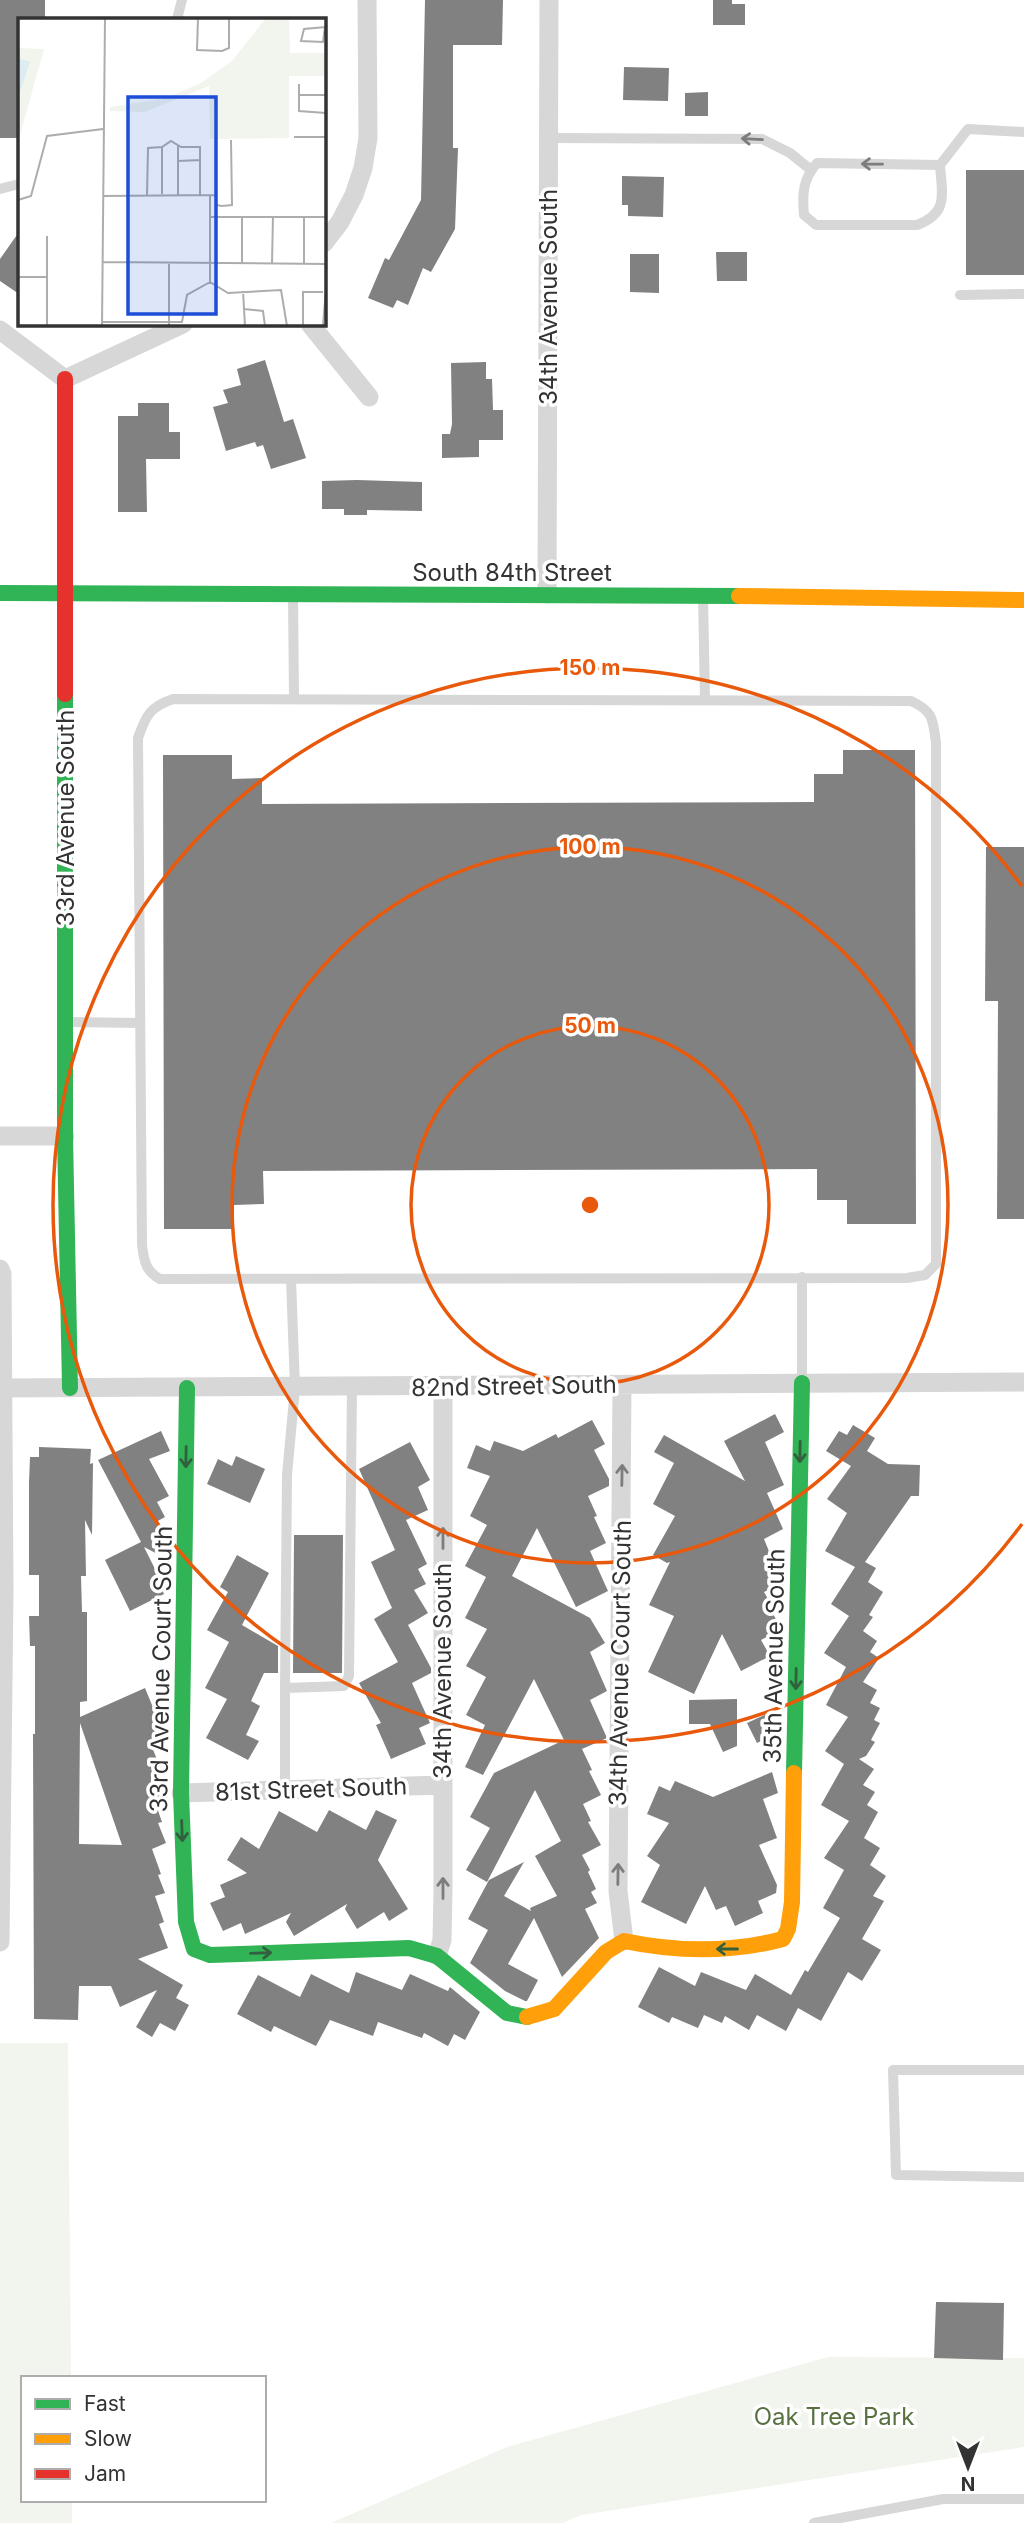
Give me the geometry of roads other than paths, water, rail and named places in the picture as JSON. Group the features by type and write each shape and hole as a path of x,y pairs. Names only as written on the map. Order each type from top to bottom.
{"street":[{"path":"326,240 345,213 363,168 368,138 367,0"},
{"name":"34th Avenue South","path":"547,594 549,0"},
{"path":"0,330 65,379 179,326"},
{"path":"312,326 369,397"},
{"name":"33rd Avenue South","path":"65,379 65,1136 69,1388"},
{"name":"South 84th Street","path":"0,593 547,594 1024,600"},
{"path":"0,1136 65,1136"},
{"path":"0,1269 5,1388 0,1942"},
{"name":"82nd Street South","path":"5,1388 1024,1382"},
{"name":"35th Avenue South","path":"624,1941 641,1946 747,1949 783,1939 788,1929 792,1902 802,1383"},
{"name":"34th Avenue Court South","path":"622,1385 618,1891 624,1941"},
{"name":"34th Avenue South","path":"437,1956 442,1940 443,1890 443,1387"},
{"name":"33rd Avenue Court South","path":"187,1388 181,1793 186,1922 194,1949 210,1955 410,1948 437,1956"},
{"name":"81st Street South","path":"181,1793 442,1785"},
{"path":"437,1956 507,2013 524,2018 554,2009 606,1952 624,1941"}],"lane":[{"path":"177,18 182,0"},
{"path":"940,165 817,163 807,175 802,193 804,215 816,225 917,225 932,219 942,203 940,165 968,129 1024,132"},
{"path":"548,138 762,139 790,153 811,170"},
{"path":"0,188 18,184"},
{"path":"960,295 1024,294"},
{"path":"293,594 294,699"},
{"path":"703,596 705,700"},
{"path":"173,699 294,699 911,701 926,708 933,720 936,743 936,1264 925,1275 907,1278 160,1279 152,1274 145,1264 142,1245 138,738 144,720 156,705 173,699"},
{"path":"66,1022 140,1023"},
{"path":"802,1277 802,1383"},
{"path":"285,1790 287,1475 295,1388 291,1279"},
{"path":"285,1688 344,1686 349,1676 352,1387"},
{"path":"1024,2070 893,2070 896,2175 1024,2177"},
{"path":"814,2523 943,2499 1024,2498"}],"park label":[{"name":"Oak Tree Park","path":"834,2416"}]}
